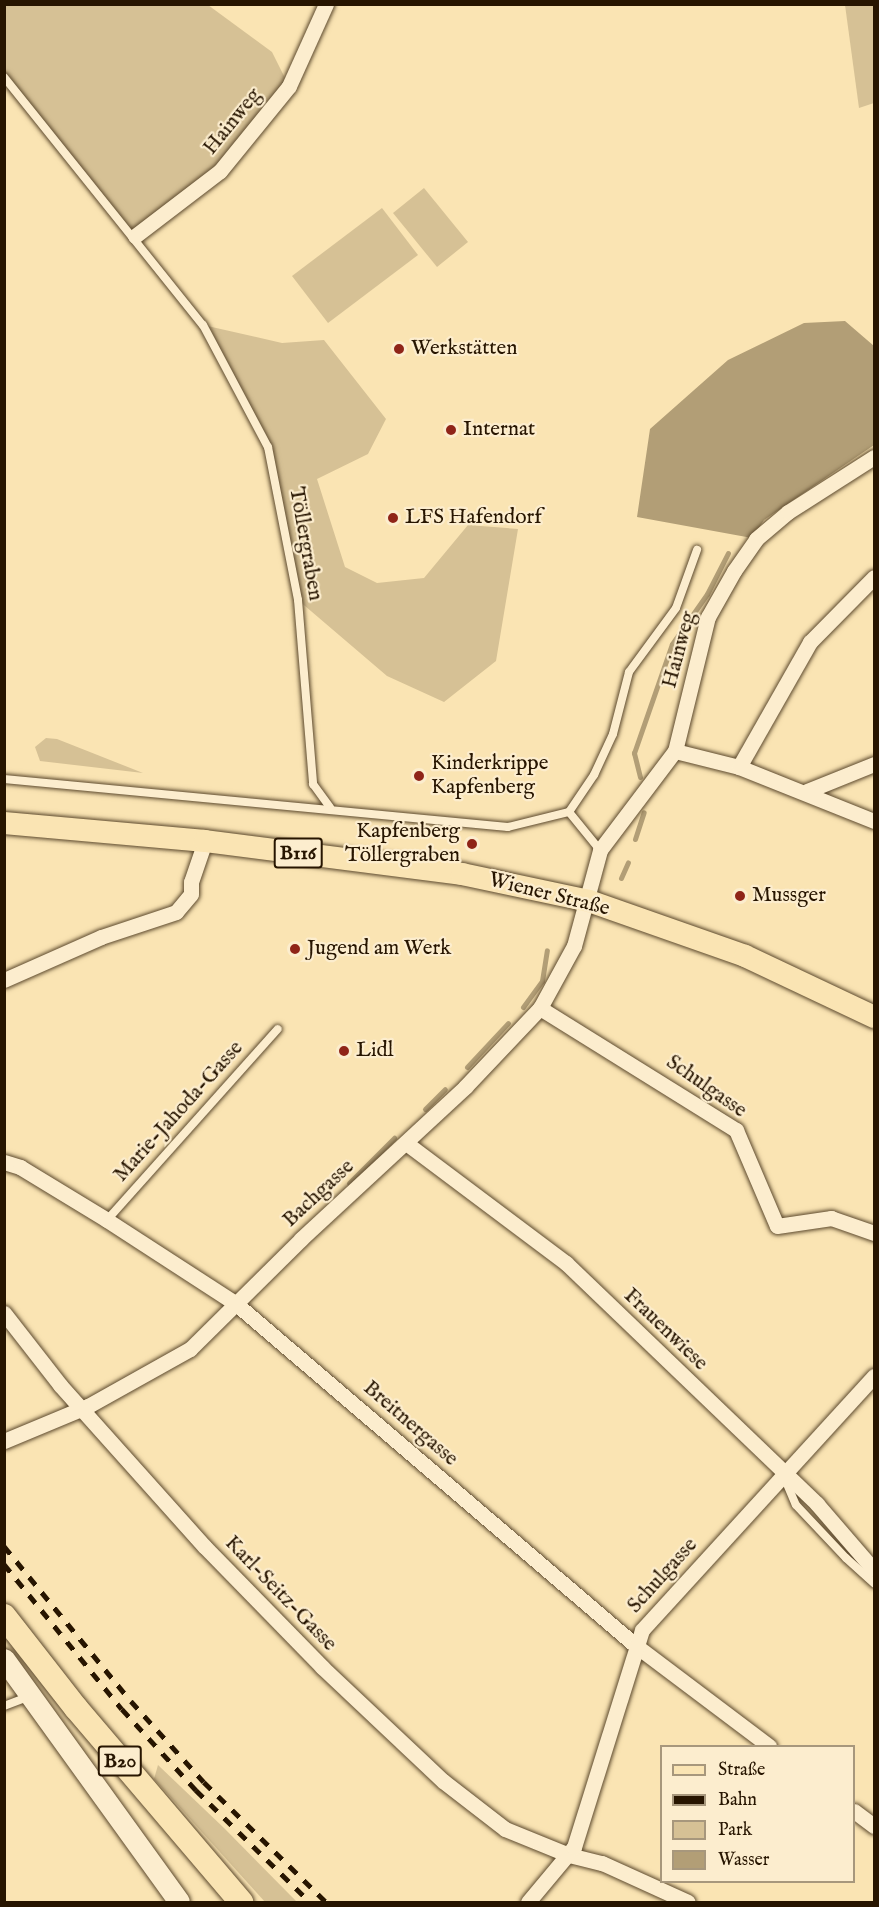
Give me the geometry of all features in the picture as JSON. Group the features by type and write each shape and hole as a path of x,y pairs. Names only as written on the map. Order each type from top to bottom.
{"highway":[{"name":"B20","path":"4,1616 76,1708 241,1902"}],"main road":[{"name":"Wiener Straße","path":"4,823 205,841 462,874 589,901 745,956 874,1017"},
{"path":"4,1659 179,1902"}],"street":[{"name":"Hainweg","path":"135,236 220,171 289,86 326,4"},
{"name":"Hainweg","path":"589,901 600,850 675,751 708,617 734,571 756,539 788,512 874,457"},
{"path":"739,767 810,642 874,577"},
{"path":"675,751 739,767 807,791 874,820"},
{"path":"807,791 874,764"},
{"path":"4,980 101,937 176,912 191,894 191,882 205,841"},
{"name":"Bachgasse","path":"4,1441 83,1408 190,1349 235,1303 406,1143 540,1008 574,946 589,901"},
{"name":"Schulgasse","path":"540,1008 549,1011 736,1130 777,1226 831,1218 874,1233"},
{"name":"Frauenwiese","path":"406,1143 566,1263 785,1476 817,1504 874,1570"},
{"name":"Breitnergasse","path":"4,1162 20,1167 107,1220 235,1303 635,1646 768,1745"},
{"name":"Karl-Seitz-Gasse","path":"4,1313 83,1408 230,1573 322,1667 443,1781 505,1828 569,1855 602,1863 688,1902"},
{"name":"Schulgasse","path":"569,1855 642,1630 662,1605 785,1476 874,1376"},
{"path":"855,1811 874,1826"},
{"path":"528,1902 569,1855"}],"lane":[{"name":"Töllergraben","path":"4,77 135,236 220,350 268,447 298,600 313,784 330,807"},
{"path":"4,778 330,807 508,827 569,812 594,775 613,734 629,672 676,608 697,550"},
{"path":"569,812 600,850"},
{"name":"Marie-Jahoda-Gasse","path":"107,1220 278,1029"},
{"name":"Frauenwiese","path":"785,1476 796,1505 846,1558 874,1583"},
{"path":"4,1706 31,1696"}],"green space":[{"path":"4,5 208,5 272,52 289,86 220,171 135,236 14,88 5,71"},
{"path":"845,5 874,5 874,103 859,108"},
{"path":"424,188 468,242 437,267 393,213"},
{"path":"382,208 418,255 328,323 292,276"},
{"path":"203,325 282,343 324,340 386,419 368,454 317,479 345,567 377,583 424,578 468,525 518,529 496,661 444,702 387,676 298,600 268,447"},
{"path":"46,738 57,739 143,773 40,761 35,747"},
{"path":"158,1765 297,1902 265,1902 154,1779"}],"water":[{"path":"845,321 874,346 874,445 764,520 752,538 637,517 650,429 728,360 804,323"}],"waterway":[{"path":"640,777 634,753 672,644 707,594 728,553"},
{"path":"635,839 644,812"},
{"path":"621,878 628,862"},
{"path":"523,1007 542,981 547,950"},
{"path":"467,1067 508,1023"},
{"path":"425,1109 445,1089"},
{"path":"349,1183 394,1138"}],"railway":[{"path":"4,1546 131,1701 204,1782 326,1902"},
{"path":"4,1564 122,1709 196,1790 310,1902"}],"place":[{"name":"Werkstätten","path":"399,349"},
{"name":"Internat","path":"451,430"},
{"name":"LFS Hafendorf","path":"393,518"},
{"name":"Kinderkrippe Kapfenberg","path":"419,776"},
{"name":"Kapfenberg Töllergraben","path":"472,844"},
{"name":"Mussger","path":"740,896"},
{"name":"Jugend am Werk","path":"295,949"},
{"name":"Lidl","path":"344,1051"}]}
